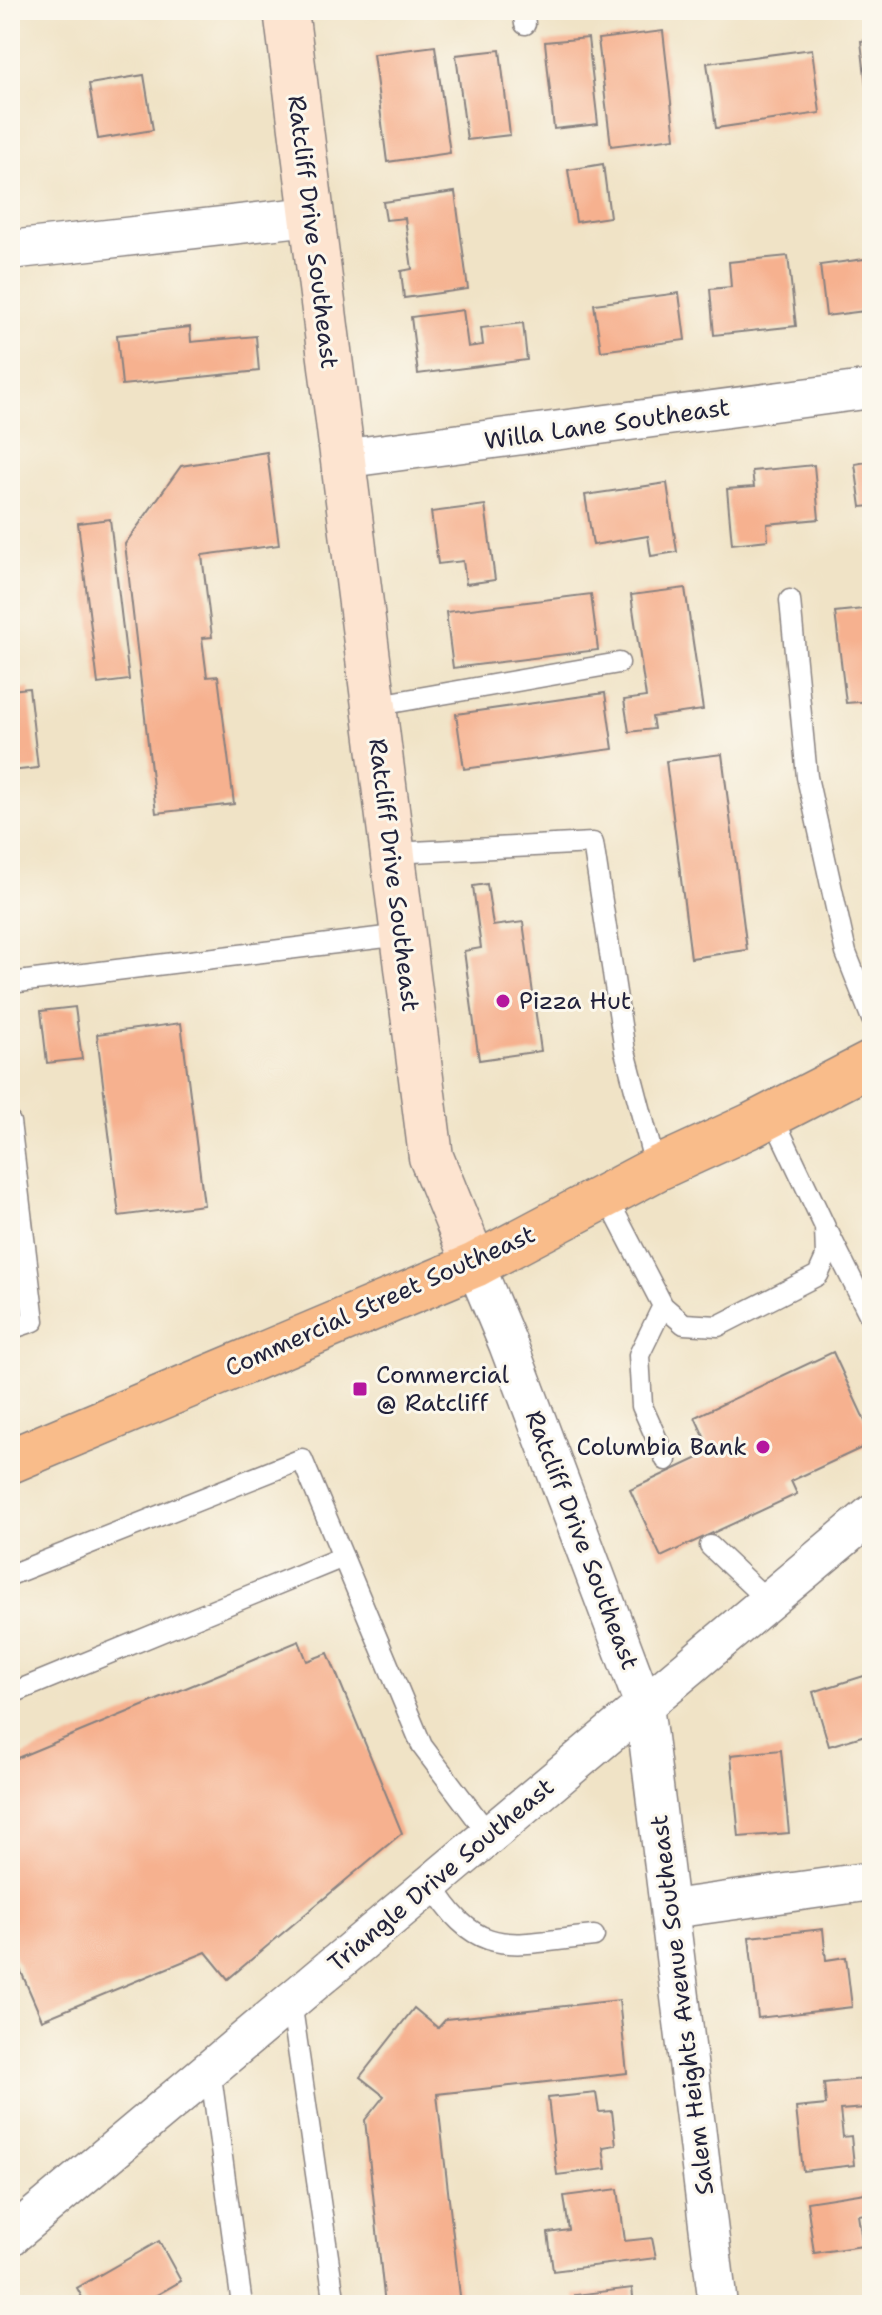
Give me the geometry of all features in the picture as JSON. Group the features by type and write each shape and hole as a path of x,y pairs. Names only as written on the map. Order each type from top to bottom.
{"main road":[{"name":"Commercial Street Southeast","path":"10,1461 475,1265 656,1169 772,1115 872,1063"}],"street":[{"name":"Ratcliff Drive Southeast","path":"286,10 431,1157 513,1359 644,1705"},
{"path":"10,250 311,216"},
{"name":"Willa Lane Southeast","path":"341,459 872,389"},
{"name":"Triangle Drive Southeast","path":"10,2237 872,1514"},
{"name":"Salem Heights Avenue Southeast","path":"644,1705 718,2305"},
{"path":"671,1909 872,1881"}],"lane":[{"path":"790,600 807,777 846,953 872,1019"},
{"path":"373,706 619,663"},
{"path":"392,853 593,843 625,1051 656,1169"},
{"path":"10,983 402,935"},
{"path":"772,1115 872,1320"},
{"path":"10,1122 34,1321 10,1329"},
{"path":"606,1196 663,1306 684,1324 718,1326 818,1275 826,1257 825,1227"},
{"path":"663,1306 639,1355 642,1406 666,1460"},
{"path":"10,1575 302,1459 422,1746 489,1835"},
{"path":"710,1546 768,1601"},
{"path":"10,1694 343,1557"},
{"path":"431,1883 447,1910 464,1927 486,1940 508,1944 594,1936"},
{"path":"291,2001 335,2305"},
{"path":"210,2068 242,2305"}],"building":[{"path":"663,31 675,138 611,146 598,39"},
{"path":"588,38 598,124 554,129 545,42"},
{"path":"872,40 872,122 870,122 861,41"},
{"path":"435,46 450,153 387,162 373,54"},
{"path":"812,49 820,113 716,128 707,63"},
{"path":"500,50 510,135 467,140 456,55"},
{"path":"144,75 153,130 98,139 89,84"},
{"path":"10,107 20,160 10,162"},
{"path":"603,164 610,217 576,222 568,170"},
{"path":"455,192 468,289 404,298 401,271 412,269 405,218 386,220 383,202"},
{"path":"788,256 796,326 714,335 710,289 731,287 729,262"},
{"path":"872,258 872,310 826,316 820,265"},
{"path":"679,293 685,340 601,351 594,304"},
{"path":"463,310 468,347 483,345 481,328 523,323 527,360 418,374 411,317"},
{"path":"190,327 191,342 256,336 259,371 122,385 117,335"},
{"path":"267,452 279,545 202,555 212,637 202,638 207,677 218,676 234,804 156,813 125,544 181,466"},
{"path":"872,461 872,506 861,507 855,464"},
{"path":"814,465 819,519 767,524 768,540 732,544 727,489 754,487 752,471"},
{"path":"667,483 677,552 651,556 648,536 593,545 585,495"},
{"path":"485,505 495,580 466,584 463,561 438,564 431,512"},
{"path":"110,519 129,680 98,684 78,523"},
{"path":"10,585 18,633 10,634"},
{"path":"685,588 703,710 652,717 654,729 629,732 624,700 646,697 631,595"},
{"path":"591,594 598,650 453,668 446,612"},
{"path":"872,608 872,701 846,703 835,612"},
{"path":"29,688 38,768 10,771 10,690"},
{"path":"605,693 613,749 464,769 456,714"},
{"path":"722,754 747,950 691,958 666,761"},
{"name":"Pizza Hut","path":"487,884 493,926 523,922 541,1051 479,1060 464,951 481,948 473,886"},
{"path":"75,1007 82,1059 47,1063 41,1011"},
{"path":"181,1023 204,1205 119,1216 97,1034"},
{"path":"833,1352 872,1436 872,1443 791,1481 797,1494 661,1557 630,1490 711,1452 695,1417"},
{"path":"299,1641 307,1661 328,1653 402,1833 228,1979 206,1952 42,2020 10,1946 10,1761"},
{"path":"867,1675 872,1693 872,1733 829,1746 813,1692"},
{"path":"781,1750 789,1833 739,1837 731,1755"},
{"path":"823,1929 826,1960 846,1957 852,2007 758,2018 749,1937"},
{"path":"619,2000 627,2073 437,2094 461,2305 385,2305 365,2120 384,2096 360,2077 414,2008 438,2028 446,2019"},
{"path":"863,2079 866,2108 840,2110 843,2137 851,2136 854,2165 803,2171 796,2108 826,2105 824,2083"},
{"path":"596,2093 599,2112 612,2111 616,2145 603,2147 606,2169 557,2175 548,2098"},
{"path":"618,2189 625,2241 652,2238 656,2258 553,2271 548,2233 569,2230 564,2196"},
{"path":"872,2192 872,2213 858,2215 863,2246 814,2253 807,2202"},
{"path":"159,2241 181,2281 139,2305 86,2305 77,2288"},
{"path":"632,2288 634,2305 576,2305 575,2295"}],"place":[{"name":"Pizza Hut","path":"503,1001"},
{"name":"Commercial @ Ratcliff","path":"360,1389"},
{"name":"Columbia Bank","path":"763,1447"}]}
